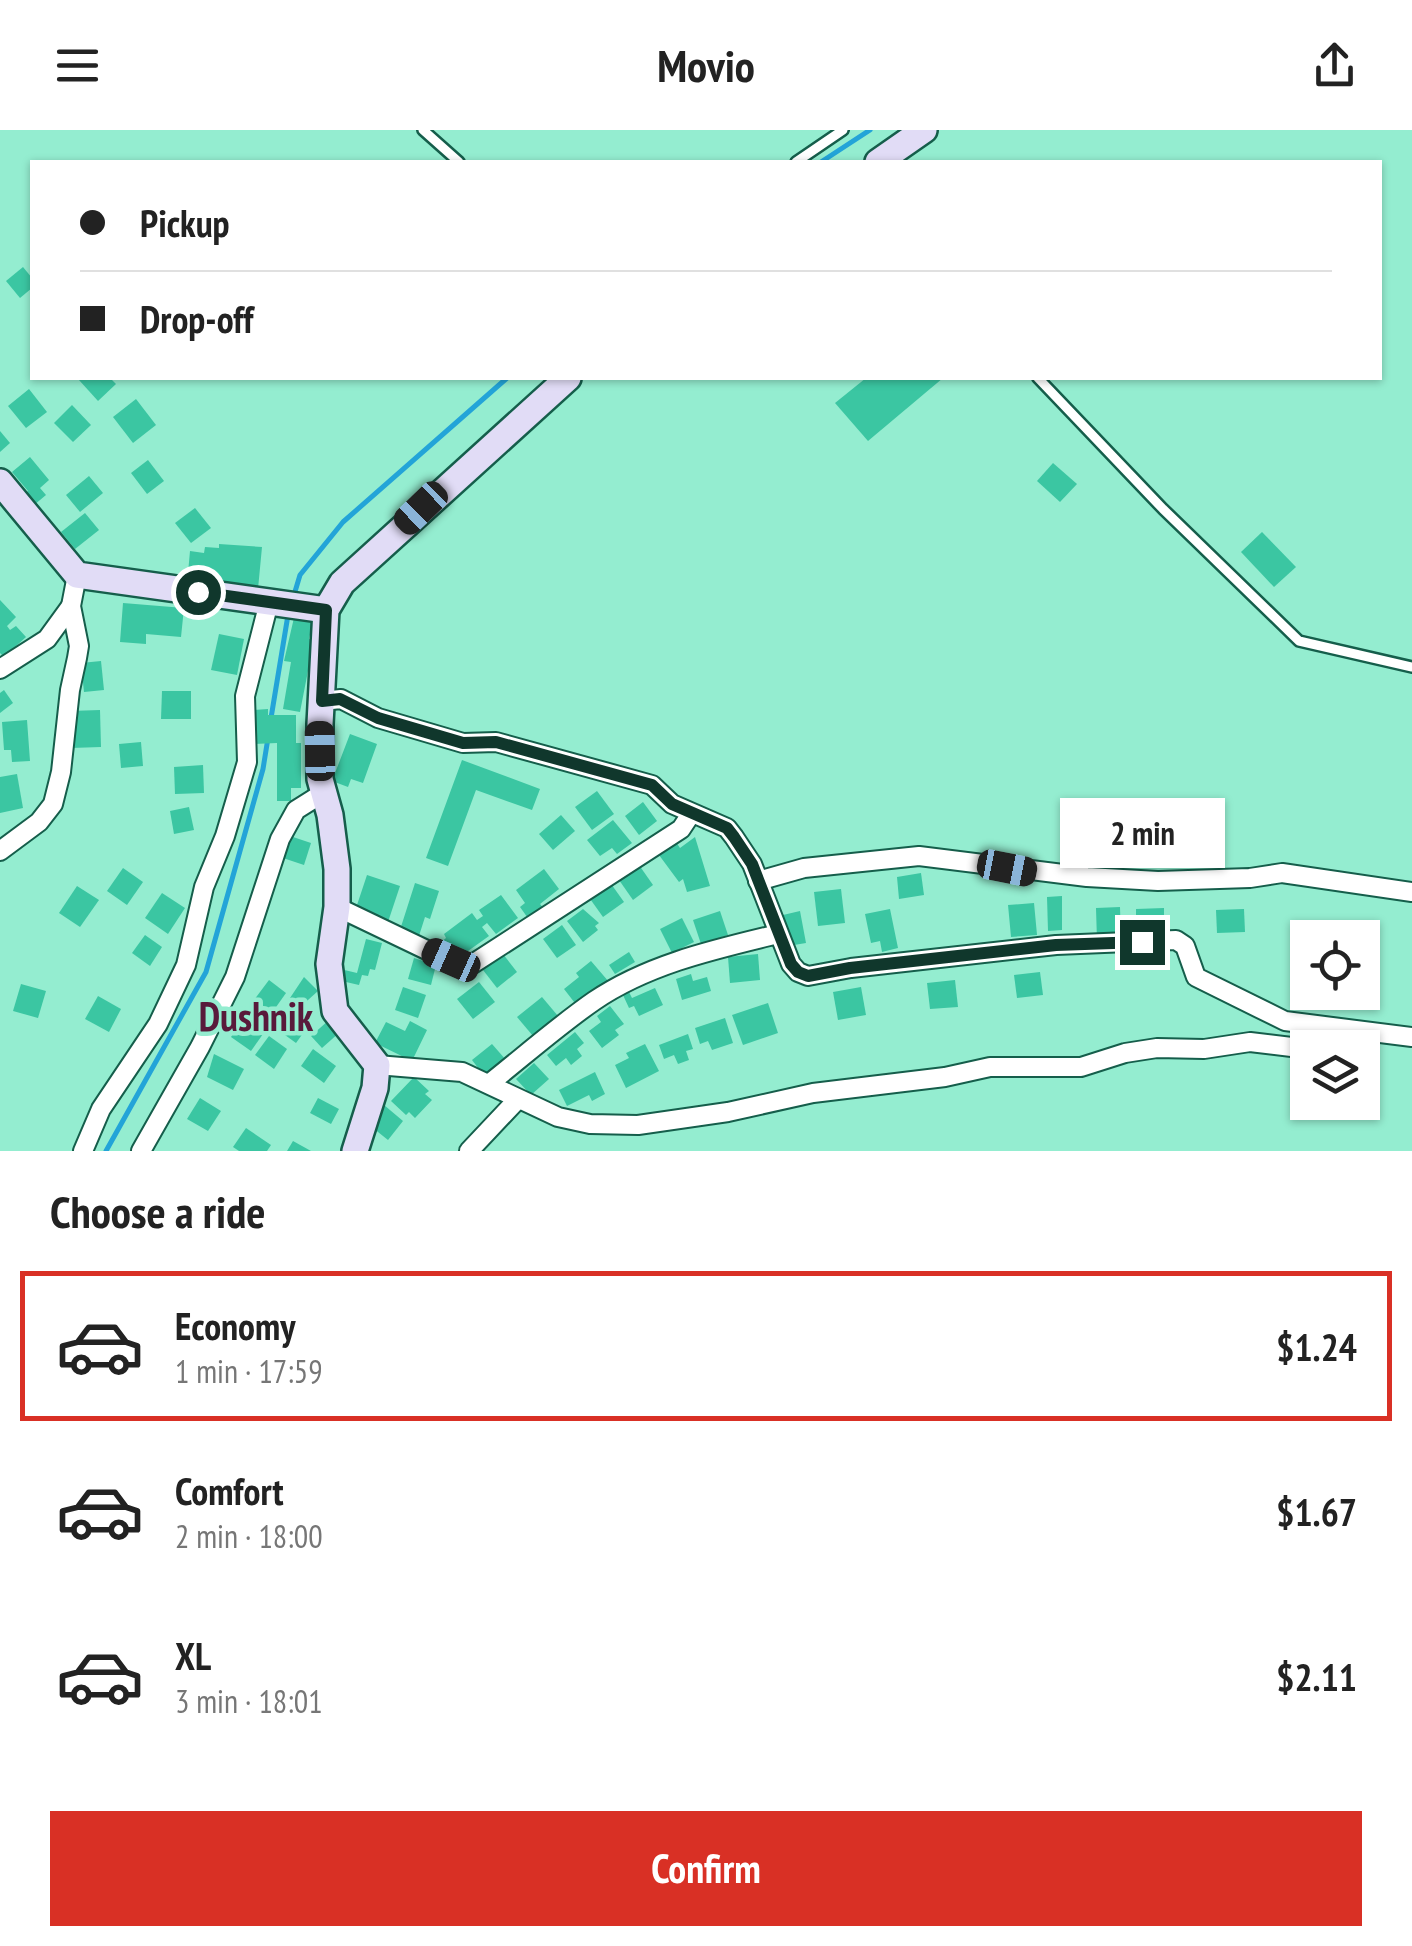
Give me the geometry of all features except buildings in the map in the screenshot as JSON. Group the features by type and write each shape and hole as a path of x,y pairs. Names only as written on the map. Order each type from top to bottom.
{"street":[{"path":"881,160 924,130"},
{"path":"0,482 77,575 294,606 342,583 566,380"},
{"path":"0,851 39,822 53,804 62,772 78,646 72,606 77,575"},
{"path":"0,670 47,639 72,606"},
{"path":"294,606 322,701 323,793 338,869 329,964 335,1011 377,1065 355,1151"},
{"path":"83,1151 101,1110 158,1024 186,965 204,888 247,762 245,696 294,606"},
{"path":"322,701 340,699 378,718 463,743 496,742 652,785 664,798 691,814 727,828 752,864 791,964 808,976 1056,945 1176,940 1186,946 1196,977 1274,1017 1317,1027 1364,1030"},
{"path":"141,1151 226,997 280,839 296,810 323,793"},
{"path":"337,906 460,966 471,965 681,829 691,814"},
{"path":"758,881 804,868 920,856 1087,878 1158,881 1282,873 1412,892"},
{"path":"490,1084 596,1000 644,974 708,951 778,934"},
{"path":"1380,1033 1412,1038"},
{"path":"377,1065 451,1070 569,1120 638,1125 728,1112 814,1093 913,1082 1000,1066 1081,1067 1157,1048 1204,1048 1250,1042 1290,1047"},
{"path":"469,1151 518,1099"}],"lane":[{"path":"423,130 457,160"},
{"path":"799,160 843,130"},
{"path":"1040,380 1163,509 1298,641 1412,667"}],"waterway":[{"path":"824,160 870,130"},
{"path":"294,595 300,575 343,522 505,380"},
{"path":"271,718 288,615"},
{"path":"106,1151 206,972 263,769 268,738"}],"district":[{"name":"Dushnik","path":"256,1016"}],"route":[{"path":"198,592 326,610 328,634 322,701 351,702 378,718 463,743 496,742 622,774 652,785 682,809 727,828 752,864 791,964 808,976 1056,945 1142,942"}]}
